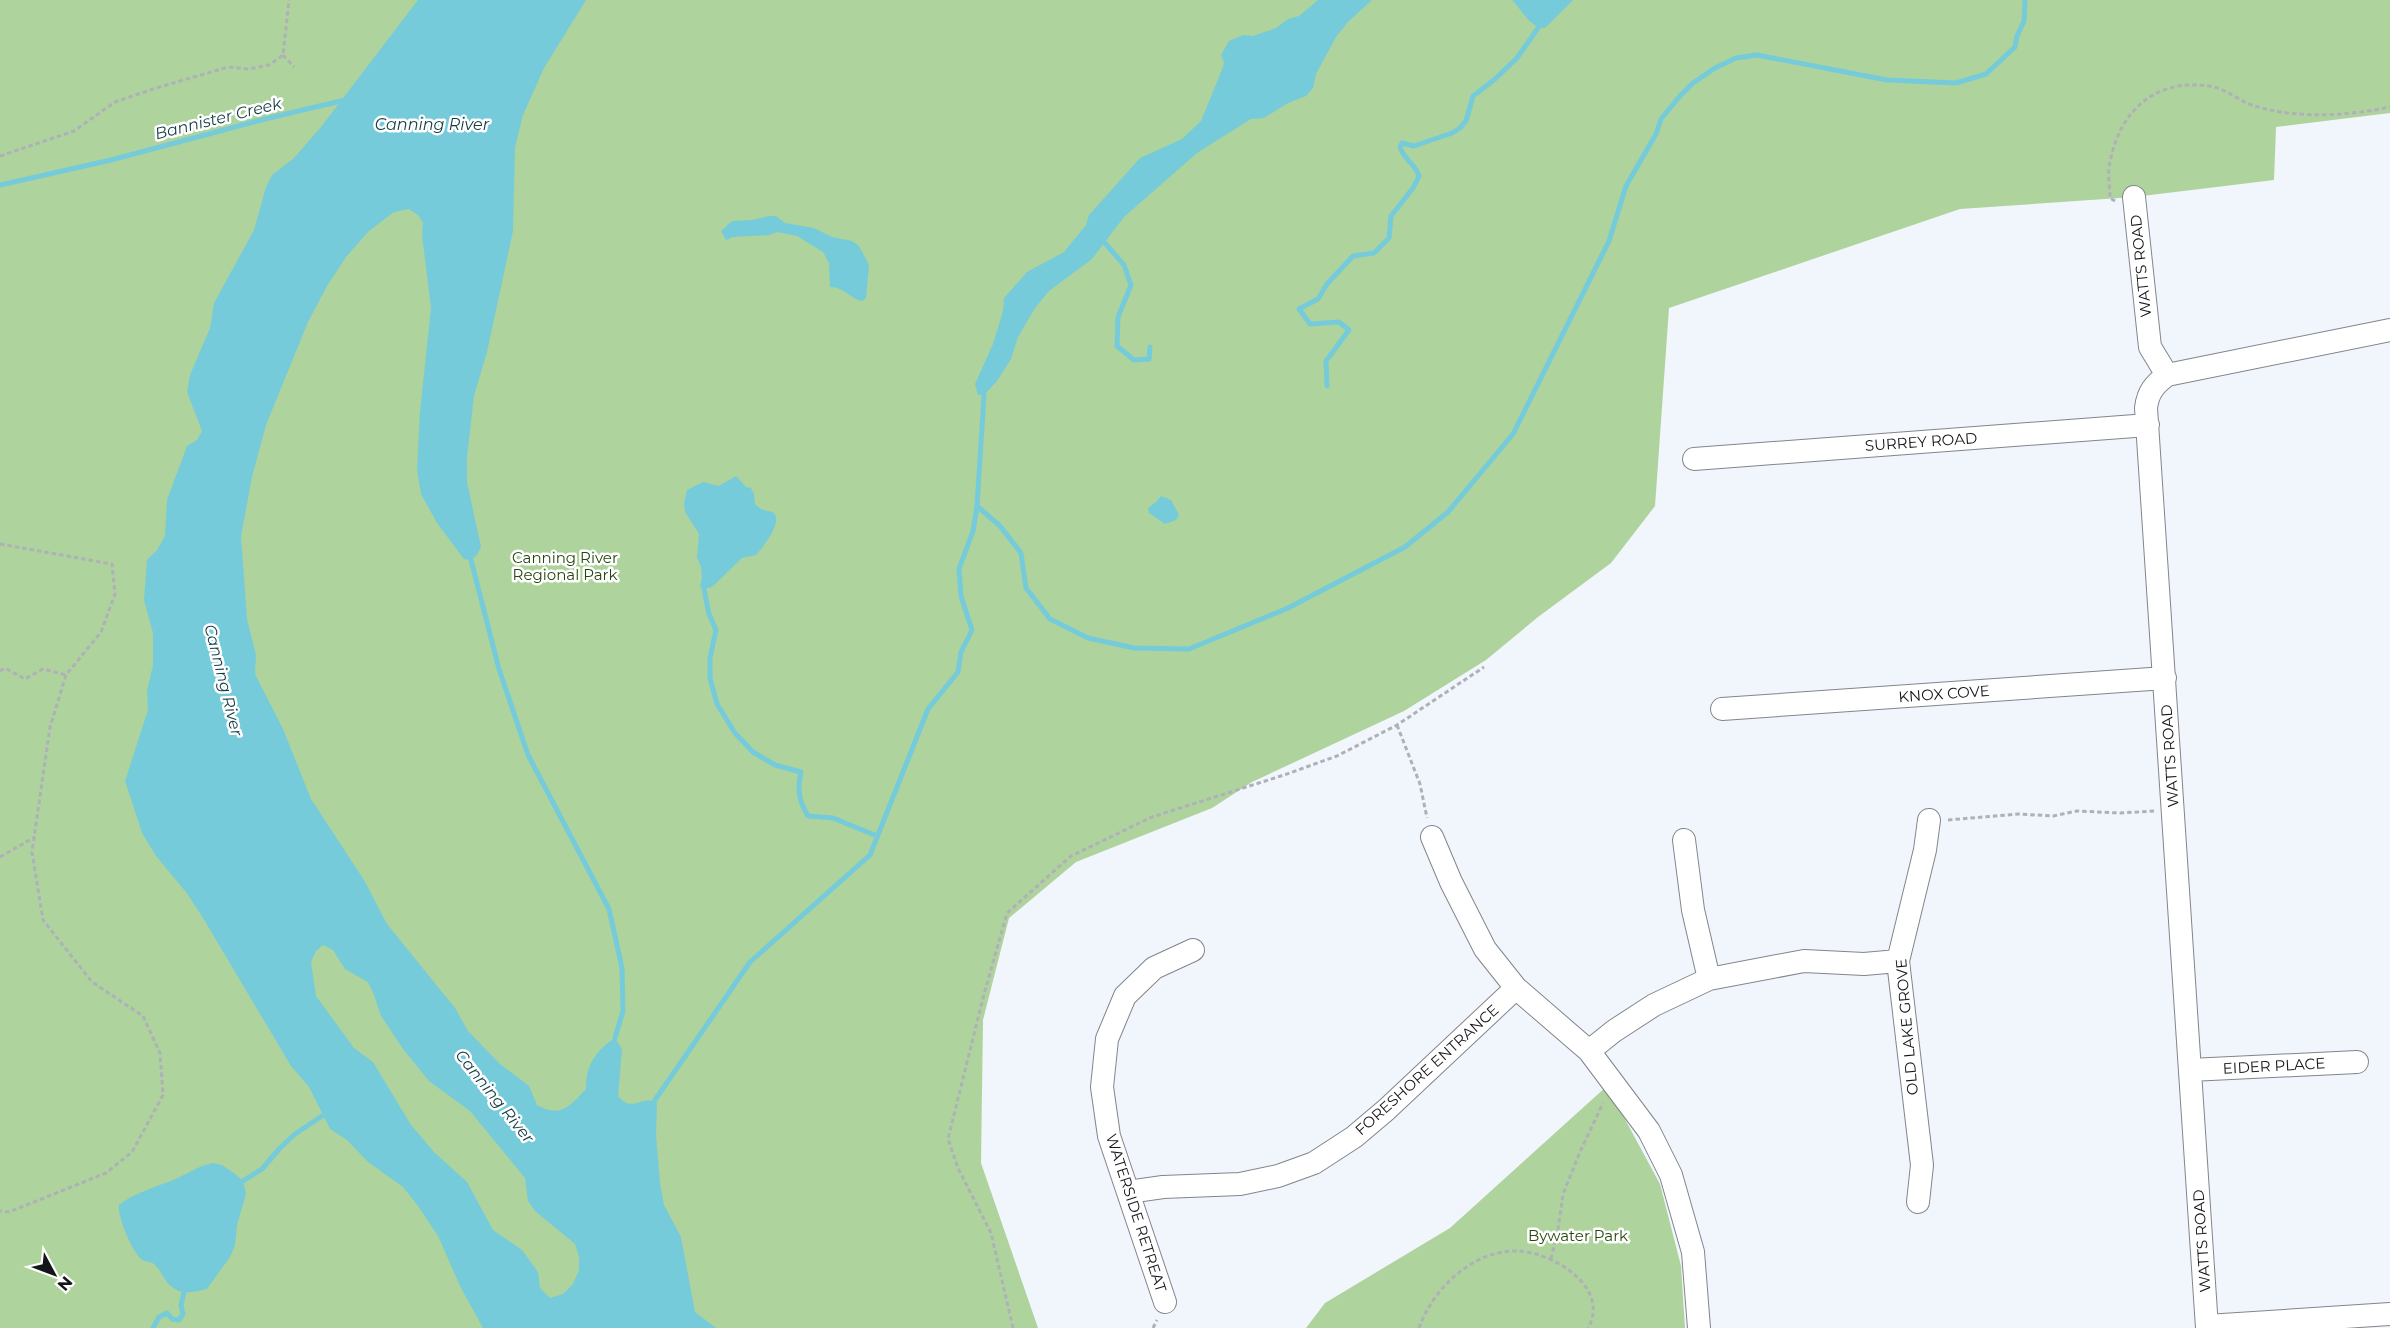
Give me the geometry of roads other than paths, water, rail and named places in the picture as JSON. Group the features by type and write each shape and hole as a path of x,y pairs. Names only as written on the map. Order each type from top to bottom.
{"street":[{"name":"WATTS ROAD","path":"2134,207 2150,347 2167,375 2155,384 2148,396 2146,408 2207,1327"},
{"path":"2167,375 2390,330"},
{"name":"SURREY ROAD","path":"1694,459 2148,425"},
{"name":"KNOX COVE","path":"1722,709 2165,678"},
{"name":"OLD LAKE GROVE","path":"1918,1202 1922,1165 1898,961 1925,850 1929,820"},
{"path":"1432,837 1451,882 1485,949 1516,988 1589,1051 1649,1131 1671,1175 1693,1252 1699,1328"},
{"path":"1684,840 1694,910 1709,979"},
{"name":"WATERSIDE RETREAT","path":"1165,1302 1107,1126 1102,1087 1107,1039 1125,996 1154,968 1193,950"},
{"path":"1589,1051 1614,1031 1654,1005 1709,979 1804,961 1864,964 1898,961"},
{"name":"FORESHORE ENTRANCE","path":"1128,1192 1163,1187 1240,1184 1278,1176 1314,1163 1354,1137 1386,1110 1516,988"},
{"name":"EIDER PLACE","path":"2190,1070 2357,1062"},
{"path":"2207,1327 2390,1314"}],"water":[{"name":"Canning River","path":"418,0 586,0 544,68 523,115 515,147 513,231 487,352 474,396 467,457 467,482 481,547 477,555 471,560 464,559 437,523 421,494 417,470 420,412 431,308 422,235 423,223 418,215 409,209 394,212 369,231 346,257 327,286 308,322 266,425 252,477 241,536 247,619 256,655 255,674 283,729 311,799 364,880 387,924 455,1008 468,1031 500,1064 529,1086 537,1105 552,1111 564,1109 586,1089 587,1073 593,1060 602,1048 615,1038 622,1049 618,1096 623,1101 633,1104 647,1101 657,1103 656,1135 664,1205 681,1237 695,1312 716,1328 483,1328 461,1288 438,1236 418,1206 403,1187 368,1162 347,1140 330,1129 309,1087 291,1066 203,918 186,892 156,856 142,833 125,781 148,710 147,691 153,665 153,633 144,600 147,560 157,550 165,536 167,500 187,446 197,440 202,431 187,392 190,375 210,328 214,303 254,230 266,187 272,175 294,158 321,127","holes":["323,945 333,950 345,969 368,982 381,1016 403,1049 429,1081 470,1111 525,1178 528,1201 535,1211 575,1244 579,1257 579,1270 573,1284 563,1294 550,1298 540,1288 538,1272 522,1250 493,1230 467,1182 434,1152 411,1125 373,1062 354,1048 316,996 311,962 316,951"]},
{"path":"1318,0 1372,0 1348,22 1336,37 1316,74 1313,88 1306,96 1288,103 1264,118 1251,119 1197,153 1124,217 1092,259 1049,291 1035,308 1018,337 1011,359 997,381 984,395 978,395 975,384 993,344 1003,311 1004,298 1027,272 1064,252 1086,225 1089,215 1140,158 1182,139 1201,121 1223,67 1224,62 1221,55 1229,41 1243,35 1253,36 1276,28 1288,19 1299,16"},
{"path":"1512,0 1573,0 1545,28 1531,22"},
{"path":"776,216 785,223 814,228 832,237 852,241 859,246 869,265 866,298 862,301 858,300 839,288 830,287 829,263 823,252 797,236 777,232 769,235 733,237 726,240 721,231 732,221"},
{"path":"736,476 746,487 751,488 755,504 776,516 775,527 756,555 742,558 712,587 704,589 700,587 701,567 697,557 699,534 685,512 684,503 687,490 703,482 719,486"},
{"path":"1161,496 1171,500 1179,515 1176,520 1165,524 1149,513 1148,508"},
{"path":"213,1163 222,1165 243,1181 246,1194 237,1225 235,1245 230,1257 207,1289 182,1292 170,1286 154,1264 137,1255 123,1225 119,1205 143,1192"}],"waterway":[{"path":"977,506 1000,526 1021,553 1026,588 1050,619 1088,638 1134,648 1189,649 1288,608 1405,547 1448,512 1513,434 1609,241 1626,186 1656,134 1661,119 1693,83 1715,68 1736,58 1757,55 1887,80 1956,83 1986,74 2015,47 2024,21 2025,0"},
{"path":"1327,386 1326,361 1349,330 1339,322 1310,324 1299,309 1318,299 1327,284 1353,256 1374,253 1389,238 1391,216 1413,188 1419,176 1402,151 1400,147 1402,143 1414,146 1460,128 1466,121 1473,96 1517,58 1538,28"},
{"name":"Bannister Creek","path":"0,185 111,160 345,100"},
{"path":"1105,243 1124,265 1131,285 1118,317 1117,346 1134,360 1149,359 1150,347"},
{"path":"655,1100 750,962 870,855 928,709 958,672 961,652 972,630 961,596 959,569 973,531 977,506 984,395"},
{"path":"471,560 499,669 528,755 609,909 622,968 623,1011 615,1038"},
{"path":"704,589 709,614 716,630 710,658 710,678 717,704 735,733 753,752 775,765 801,772 800,795 808,816 833,818 877,836"},
{"path":"243,1181 262,1169 295,1134 322,1116"},
{"path":"153,1328 159,1317 167,1313 172,1319 179,1320 183,1314 181,1305 184,1292"}],"park label":[{"name":"Canning River Regional Park","path":"565,566"},
{"name":"Bywater Park","path":"1578,1236"}]}
